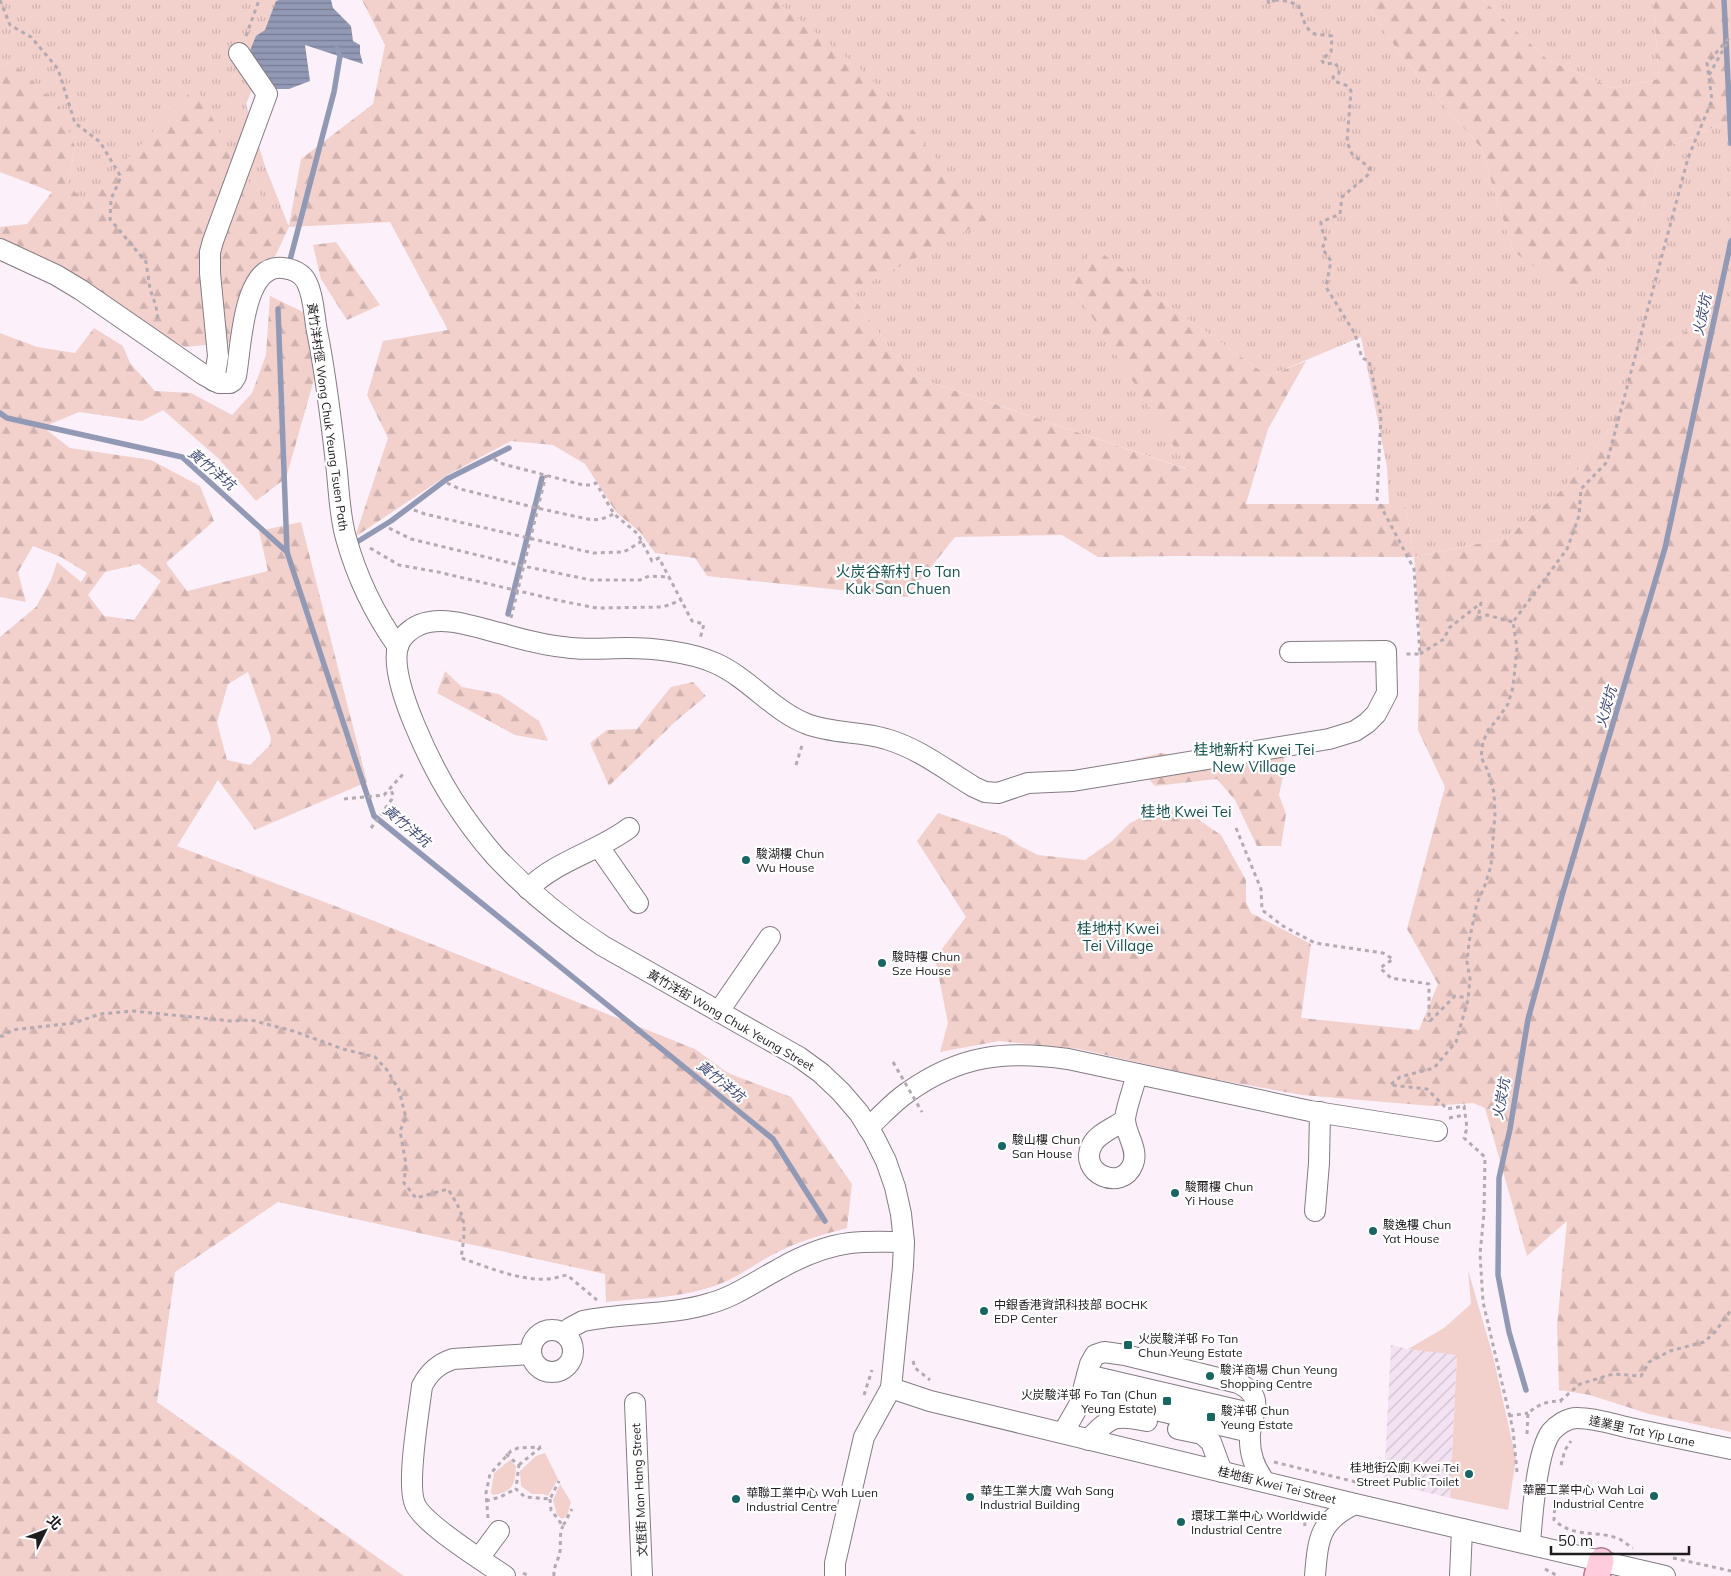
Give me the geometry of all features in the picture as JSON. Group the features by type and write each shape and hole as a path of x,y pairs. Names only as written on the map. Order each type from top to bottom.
{"street":[{"path":"0,249 56,275 81,290 192,368 214,381 218,356 210,252 267,94 239,53"},
{"name":"黃竹洋村徑 Wong Chuk Yeung Tsuen Path","path":"214,381 230,383 236,376 246,311 257,280 266,272 276,267 289,269 301,274 309,289 319,342 345,536 366,595 380,622 398,647"},
{"path":"398,647 405,634 417,626 432,622 460,623 531,642 571,648 646,649 687,655 715,663 722,667 794,718 807,724 828,730 884,738 907,746 974,787 985,792 998,793 1028,783 1073,781 1329,739 1355,731 1376,714 1387,692 1386,651 1290,652"},
{"name":"黃竹洋街 Wong Chuk Yeung Street","path":"398,647 398,675 421,739 435,769 471,827 494,854 545,905 573,926 603,946 799,1057 821,1073 841,1092 859,1114 886,1161 895,1187 901,1214 904,1242 891,1388 864,1437 835,1563 835,1576"},
{"path":"528,889 556,867 613,840 629,828"},
{"path":"599,846 638,903"},
{"path":"719,1011 770,937"},
{"path":"868,1128 906,1092 945,1069 974,1059 1005,1054 1037,1054 1320,1112 1443,1124"},
{"path":"1125,1120 1137,1074"},
{"path":"1315,1211 1320,1163 1320,1112"},
{"path":"571,1329 574,1352 572,1359 563,1370 543,1371 533,1361 531,1354 534,1340 538,1335 551,1330 571,1329 591,1319 698,1307 728,1297 778,1269 824,1249 849,1243 904,1242"},
{"path":"1063,1433 1079,1405 1090,1364 1096,1355 1104,1352 1125,1355 1238,1382 1249,1388 1254,1395 1256,1405 1252,1423 1252,1457 1257,1472 1265,1482"},
{"path":"505,1576 427,1520 416,1506 411,1486 422,1386 436,1366 453,1359 531,1354"},
{"path":"1085,1384 1252,1423"},
{"name":"桂地街 Kwei Tei Street","path":"891,1388 930,1401 1088,1440 1530,1544 1601,1571 1667,1566"},
{"name":"文恆街 Man Hang Street","path":"635,1403 642,1576"},
{"path":"1088,1440 1110,1419 1125,1416 1202,1434 1211,1442 1222,1472"},
{"name":"達業里 Tat Yip Lane","path":"1530,1544 1531,1517 1545,1443 1551,1433 1561,1423 1575,1418 1598,1421 1731,1449"},
{"path":"1315,1576 1317,1547 1325,1526 1339,1511 1355,1504"},
{"path":"480,1558 494,1527"},
{"path":"1460,1576 1462,1529"}],"path":[{"path":"0,0 10,25 31,37 58,69 75,123 100,142 121,177 110,199 110,219 146,262 150,289 156,306 158,324 156,342"},
{"path":"239,53 259,0"},
{"path":"1268,0 1268,4 1275,0 1287,1 1298,5 1305,24 1311,32 1332,36 1331,52 1322,61 1325,64 1335,63 1339,69 1339,74 1333,77 1334,81 1348,86 1351,91 1346,142 1352,154 1370,168 1369,174 1342,197 1340,214 1321,222 1326,240 1322,248 1331,261 1326,287 1355,334 1362,358 1369,361 1381,415 1378,498 1414,569 1420,654"},
{"path":"1518,1480 1515,1447 1509,1416 1483,1302 1480,1254 1484,1213 1485,1157 1464,1138 1466,1128 1464,1106 1447,1109 1427,1089 1390,1085 1400,1077 1434,1068 1456,1042 1468,998 1470,979 1467,962 1469,942 1477,903 1491,866 1495,814 1494,793 1488,771 1481,757 1482,742 1488,730 1508,704 1513,687 1517,648 1513,622 1567,549 1579,516 1582,489 1608,462 1688,158 1712,100 1708,63 1731,36"},
{"path":"1709,76 1731,36"},
{"path":"494,459 503,464 583,485 596,483 614,514 638,534 652,560 659,558 692,621 704,624 699,643"},
{"path":"511,620 529,538 546,475"},
{"path":"447,483 460,489 592,520 602,520 614,514"},
{"path":"414,510 593,553 624,552 642,541"},
{"path":"389,528 411,539 591,580 620,581 640,580 649,576 670,577"},
{"path":"368,546 373,552 398,565 438,572 518,592 597,608 663,607 682,600"},
{"path":"1386,655 1420,654 1444,639 1449,628 1481,603 1478,618 1487,615 1513,622"},
{"path":"796,766 805,736"},
{"path":"344,799 384,795 404,773"},
{"path":"371,828 392,799 393,795 390,788"},
{"path":"1236,828 1261,889 1262,910 1283,926 1315,943 1382,953 1393,959 1380,968 1390,978 1429,984 1429,1022 1455,996 1468,998"},
{"path":"0,1036 12,1030 74,1023 100,1014 133,1011 231,1021 252,1020 375,1057 387,1070 399,1090 406,1118 400,1131 406,1164 404,1183 416,1198 448,1189 460,1208 465,1228 461,1258 501,1272 534,1279 549,1279 567,1275 598,1302"},
{"path":"893,1062 922,1112"},
{"path":"1443,1124 1465,1115"},
{"path":"1560,1401 1580,1384 1613,1374 1641,1376 1649,1362 1670,1351 1704,1342 1715,1332 1731,1310"},
{"path":"862,1400 873,1364"},
{"path":"1509,1416 1528,1413"},
{"path":"1560,1469 1565,1450 1573,1437"},
{"path":"494,1527 486,1502 489,1478 506,1454 518,1448 541,1447 519,1464"},
{"path":"1515,1447 1521,1447"},
{"path":"506,1454 519,1464"},
{"path":"516,1489 519,1464"},
{"path":"560,1481 550,1499 551,1510 563,1526"},
{"path":"486,1502 516,1489"},
{"path":"516,1489 525,1497 550,1499"},
{"path":"1555,1493 1554,1520 1562,1528 1575,1532 1619,1538 1635,1548"},
{"path":"554,1576 553,1570 560,1552 560,1531 572,1509"},
{"path":"1667,1566 1731,1571"}],"shaded area":[{"path":"1391,1345 1408,1349 1457,1354 1450,1498 1384,1482"}],"green space":[{"path":"0,0 282,0 266,57 246,104 265,166 289,227 239,171 85,204 68,183 75,147 11,61 0,68"},
{"path":"362,0 775,0 868,75 987,220 850,293 909,375 1189,470 1073,287 1093,246 1168,305 1268,376 1306,361 1268,429 1246,504 1405,504 1414,557 1098,557 1062,535 955,537 907,597 707,576 695,558 655,553 640,532 616,512 585,464 553,445 511,441 449,474 355,537 388,438 367,395 383,341 448,330 390,222 289,227 235,342 185,347 0,246 0,227 27,224 52,192 0,172 0,68 11,61 60,107 75,147 68,183 85,204 196,86 239,171 289,226 301,159 373,104 385,45"},
{"path":"775,0 1364,0 1402,57 1481,148 1513,251 1626,247 1665,148 1731,120 1731,301 1635,365 1610,428 1564,488 1506,538 1414,557 1405,504 1389,504 1387,467 1361,337 1268,376 1168,305 1093,247 1073,287 1190,470 909,375 850,293 986,219"},
{"path":"1364,0 1483,0 1548,60 1613,88 1659,79 1653,0 1731,0 1731,120 1665,148 1626,247 1573,295 1513,251 1481,148 1402,57"},
{"path":"1483,0 1653,0 1659,79 1613,88 1548,60"},
{"path":"336,242 380,305 347,320 321,279 313,245"},
{"path":"270,296 303,312 315,376 286,478 256,501 219,459 163,410 142,421 79,412 43,427 70,448 151,460 200,486 214,521 166,563 187,591 268,571 259,531 301,522 367,782 255,830 218,780 177,846 364,917 695,1049 728,1073 791,1097 852,1184 847,1228 790,1246 735,1277 708,1288 665,1297 606,1302 605,1274 278,1202 175,1272 157,1402 404,1576 0,1576 0,637 36,607 51,580 57,562 81,582 87,573 61,557 33,546 18,572 26,602 0,597 0,333 37,347 75,353 94,328 123,346 130,363 155,391 191,393 232,415 252,393 266,355","holes":["139,564 161,581 134,620 104,616 88,595 105,572","248,672 271,738 270,745 250,765 227,760 217,722 228,684"]},
{"path":"1731,301 1731,1432 1649,1414 1590,1395 1559,1390 1557,1326 1567,1221 1527,1256 1485,1108 1473,1103 1432,1106 1302,1095 1203,1077 1079,1049 999,1041 940,1052 948,1023 935,958 966,917 917,841 938,813 1006,836 1038,855 1085,860 1112,841 1130,823 1149,814 1171,810 1196,818 1221,835 1246,880 1246,902 1251,913 1311,944 1301,1018 1419,1030 1438,984 1407,929 1445,787 1418,730 1420,635 1414,557 1506,538 1564,488 1610,428 1635,365"},
{"path":"445,671 462,687 499,694 539,721 548,741 515,735 437,693"},
{"path":"693,682 706,696 676,721 609,786 590,743 607,730 637,729 671,687"},
{"path":"1161,753 1233,763 1268,759 1283,754 1285,766 1279,795 1286,814 1281,846 1257,846 1235,800 1217,779 1155,786 1132,760"},
{"path":"1468,1270 1493,1356 1516,1459 1508,1510 1450,1498 1457,1355 1408,1349 1444,1328 1471,1304"},
{"path":"545,1453 558,1479 548,1496 532,1494 521,1486 520,1471 536,1456"},
{"path":"510,1460 516,1466 514,1483 509,1490 492,1495 494,1473"},
{"path":"560,1484 571,1502 567,1516 562,1519 557,1515 553,1500"}],"water":[{"path":"331,0 333,8 351,26 353,41 360,45 363,64 305,45 310,81 289,89 275,89 249,53 256,36 265,30 276,1"}],"waterway":[{"name":"火炭坑","path":"1724,0 1731,143"},
{"path":"290,260 334,92 340,56 337,49"},
{"name":"火炭坑","path":"1526,1390 1509,1332 1498,1275 1499,1178 1510,1129 1528,1019 1563,892 1665,548 1731,241"},
{"path":"278,309 287,552"},
{"name":"黃竹洋坑","path":"0,413 7,418 182,457 287,552 374,816 773,1139 825,1221"},
{"path":"352,545 391,521 447,479 509,448"},
{"path":"508,614 542,478"}],"place":[{"name":"駿湖樓 Chun Wu House","path":"746,860"},
{"name":"駿時樓 Chun Sze House","path":"882,963"},
{"name":"駿山樓 Chun San House","path":"1002,1146"},
{"name":"駿爾樓 Chun Yi House","path":"1175,1193"},
{"name":"駿逸樓 Chun Yat House","path":"1373,1231"},
{"name":"中銀香港資訊科技部 BOCHK EDP Center","path":"984,1311"},
{"name":"火炭駿洋邨 Fo Tan Chun Yeung Estate","path":"1128,1345"},
{"name":"駿洋商場 Chun Yeung Shopping Centre","path":"1210,1376"},
{"name":"火炭駿洋邨 Fo Tan (Chun Yeung Estate)","path":"1167,1401"},
{"name":"駿洋邨 Chun Yeung Estate","path":"1211,1417"},
{"name":"桂地街公廁 Kwei Tei Street Public Toilet","path":"1469,1474"},
{"name":"華麗工業中心 Wah Lai Industrial Centre","path":"1654,1496"},
{"name":"華生工業大廈 Wah Sang Industrial Building","path":"970,1497"},
{"name":"華聯工業中心 Wah Luen Industrial Centre","path":"736,1499"},
{"name":"環球工業中心 Worldwide Industrial Centre","path":"1181,1522"}],"district":[{"name":"火炭谷新村 Fo Tan Kuk San Chuen","path":"898,580"},
{"name":"桂地新村 Kwei Tei New Village","path":"1254,758"},
{"name":"桂地 Kwei Tei","path":"1186,811"},
{"name":"桂地村 Kwei Tei Village","path":"1118,936"}]}
